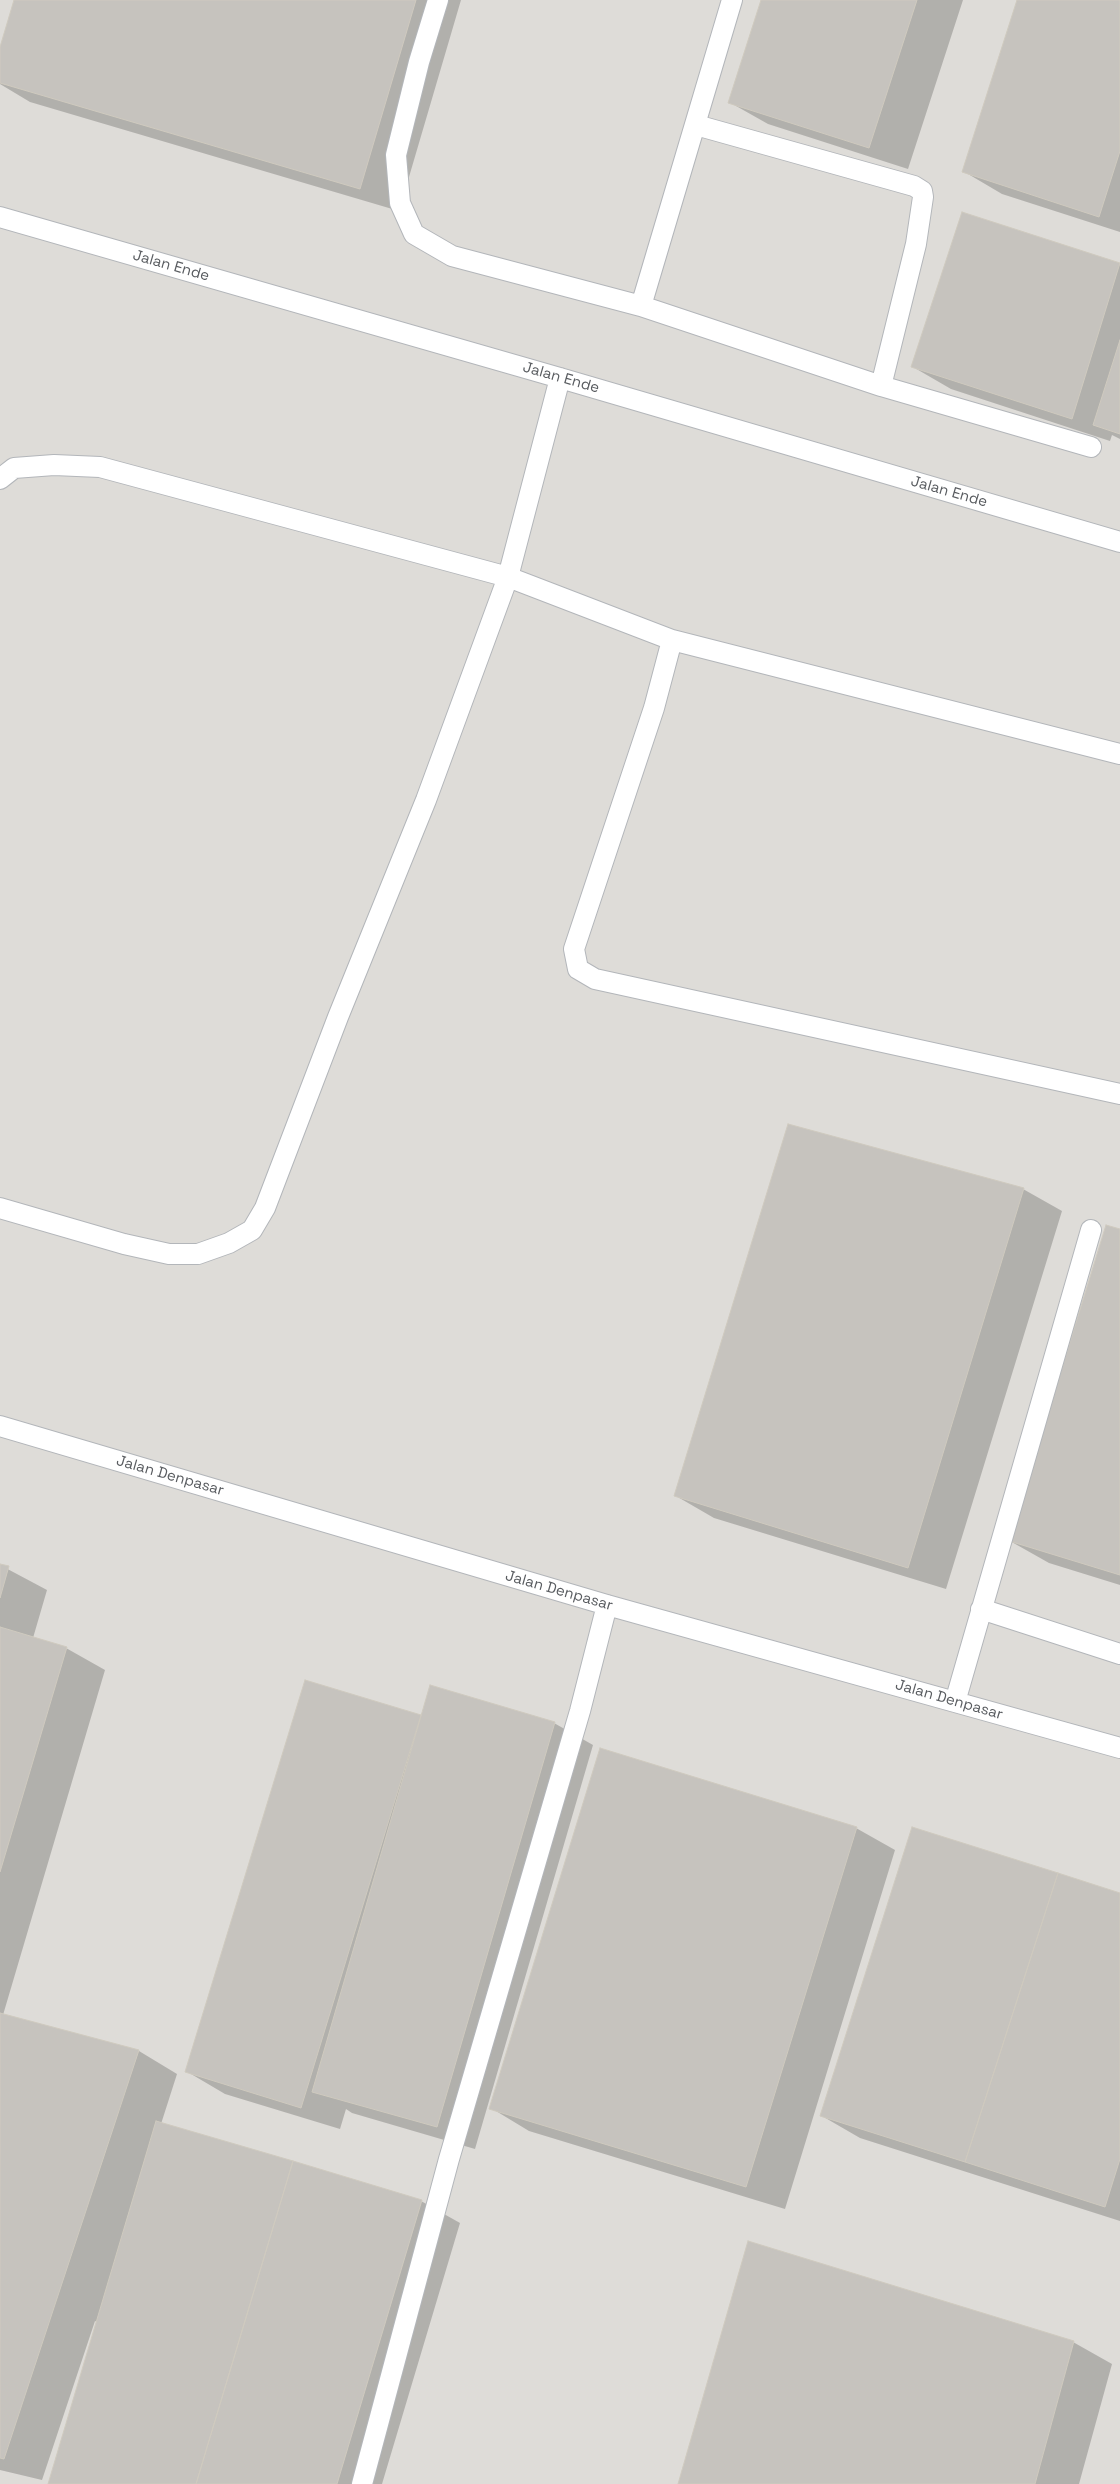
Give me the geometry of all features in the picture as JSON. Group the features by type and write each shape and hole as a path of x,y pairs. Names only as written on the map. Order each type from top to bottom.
{"lane":[{"path":"438,0 419,62 396,155 400,203 414,234 452,256 641,306 881,386 1091,447"},
{"path":"641,306 732,0"},
{"path":"696,125 914,186 922,192 923,197 916,244 881,386"},
{"name":"Jalan Ende","path":"0,217 1120,542"},
{"path":"0,1208 124,1244 169,1254 198,1254 229,1243 252,1230 264,1208 338,1017 426,800 508,577 560,378"},
{"path":"0,479 14,468 54,465 100,467 508,577 672,640 1120,754"},
{"path":"672,640 654,708 574,949 578,968 595,980 1120,1094"},
{"path":"955,1702 1091,1230"},
{"name":"Jalan Denpasar","path":"0,1426 607,1605 1120,1748"},
{"path":"362,2484 449,2158 580,1711 607,1605"},
{"path":"981,1609 1120,1654"}],"shaded area":[{"path":"0,0 1120,0 1120,2484 0,2484"}],"building":[{"path":"14,0 416,0 360,189 0,83 0,47"},
{"path":"761,0 917,0 869,148 728,103"},
{"path":"1017,0 1120,0 1120,151 1099,217 962,172"},
{"path":"962,212 1120,263 1072,419 911,367"},
{"path":"1120,340 1120,434 1093,425"},
{"path":"788,1124 1024,1188 908,1568 674,1496"},
{"path":"1106,1225 1120,1229 1120,1575 1009,1541"},
{"path":"0,1564 9,1566 0,1598"},
{"path":"0,1627 67,1647 0,1872"},
{"path":"305,1680 421,1715 301,2108 185,2072"},
{"path":"430,1685 555,1722 437,2127 312,2092"},
{"path":"600,1748 857,1827 746,2187 489,2109"},
{"path":"912,1827 1058,1873 965,2162 820,2116"},
{"path":"1058,1873 1120,1893 1120,2159 1105,2207 965,2162"},
{"path":"0,2013 139,2050 4,2459 0,2458"},
{"path":"156,2121 293,2161 196,2484 48,2484"},
{"path":"293,2161 422,2200 337,2484 196,2484"},
{"path":"748,2241 1074,2341 1035,2484 678,2484"}]}
